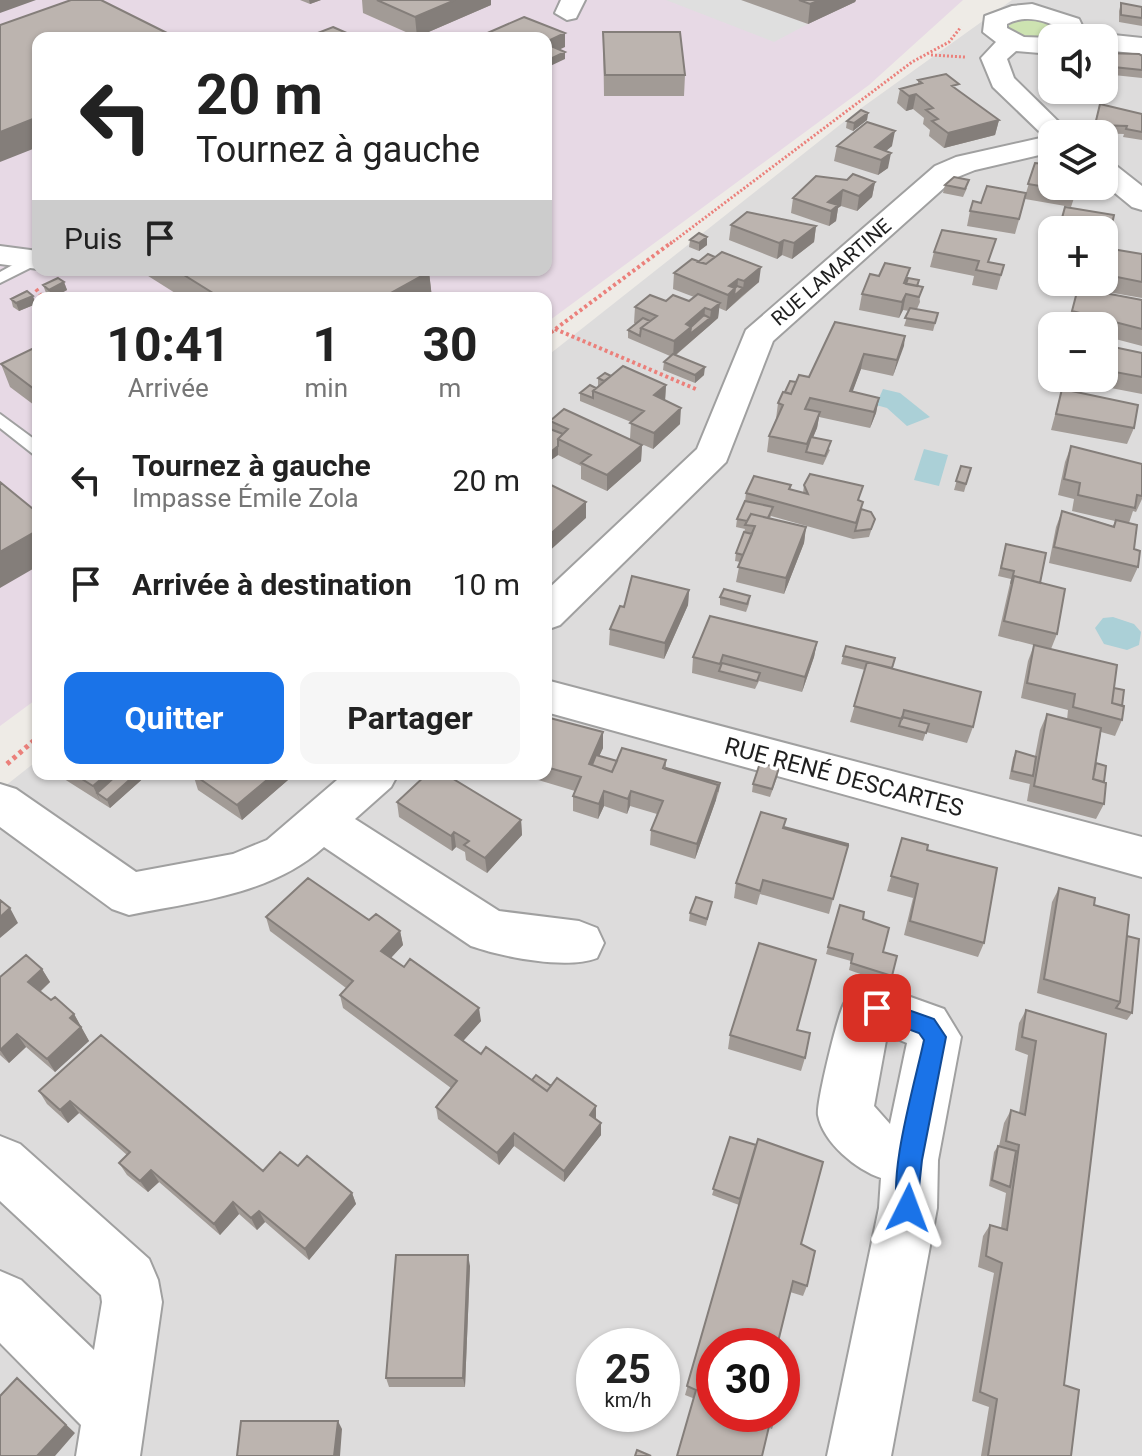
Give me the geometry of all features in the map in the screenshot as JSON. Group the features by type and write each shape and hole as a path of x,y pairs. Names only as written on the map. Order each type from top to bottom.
{"street":[{"path":"1038,41 1011,41 995,32 994,21 1010,13 1045,6 1070,24"},
{"path":"1011,41 994,58 1002,81 1042,120"},
{"path":"1118,43 1142,46"},
{"name":"RUE LAMARTINE","path":"552,609 713,454 758,337 945,172 966,163 1038,147"},
{"path":"1118,162 1142,166"},
{"path":"1118,181 1142,201"},
{"path":"0,255 32,259"},
{"name":"RUE RENÉ DESCARTES","path":"552,698 1142,857"},
{"path":"0,802 129,894 237,873 284,854 368,780"},
{"path":"323,822 489,931 579,943"},
{"path":"859,1456 908,1208 910,1160"},
{"path":"0,1163 128,1280 132,1302 112,1435"},
{"path":"0,1301 112,1435"}],"lane":[{"path":"0,278 32,262"},
{"path":"0,419 32,447"}],"path":[{"path":"552,331 912,62 949,42 965,21"},
{"path":"555,329 732,405"},
{"path":"0,770 32,742"}],"shaded area":[{"path":"0,0 963,0 869,85 552,319 552,292 32,292 32,702 0,726"},
{"path":"666,0 743,0 808,24 774,42"},
{"path":"1012,0 1142,0 1142,1456 0,1456 0,790 32,765 32,780 552,780 552,352 860,109"}],"green space":[{"path":"1016,20 1047,24 1038,24 1038,40 1006,28"}],"water":[{"path":"883,389 900,393 930,417 907,426 887,408 876,405"},
{"path":"924,449 948,455 939,486 914,480"},
{"path":"1113,617 1134,624 1141,632 1139,645 1127,650 1104,644 1095,628 1103,618"}],"building":[{"path":"71,0 101,0 165,32 32,32 32,119 0,132 0,25"},
{"path":"377,0 455,0 415,17"},
{"path":"799,0 820,0 810,4"},
{"path":"1121,3 1142,7 1142,18 1121,15"},
{"path":"524,17 565,33 552,39 552,32 490,32"},
{"path":"333,27 344,32 320,32"},
{"path":"603,32 680,32 685,75 605,75"},
{"path":"552,46 565,52 552,58"},
{"path":"1118,53 1142,56 1142,70 1118,67"},
{"path":"946,74 959,84 952,86 999,120 948,133 932,121 938,119 926,110 933,108 916,94 909,96 900,89 922,83 918,80"},
{"path":"1100,104 1142,114 1142,132 1118,126 1118,120 1096,120"},
{"path":"861,110 868,113 854,123 847,121"},
{"path":"867,122 895,131 875,147 891,153 881,160 837,146"},
{"path":"1035,163 1038,163 1038,186 1028,184"},
{"path":"853,174 875,182 859,196 843,190 828,202 838,205 831,211 793,198 816,176 847,180"},
{"path":"954,177 969,180 965,189 945,185"},
{"path":"987,186 1026,193 1019,219 970,211 973,201 981,203"},
{"path":"1065,207 1114,215 1114,216 1063,216"},
{"path":"747,212 816,226 794,243 784,240 779,243 731,225"},
{"path":"942,230 996,239 988,262 1004,265 1001,275 976,270 979,261 934,252"},
{"path":"699,233 707,237 699,243 690,240"},
{"path":"1118,250 1142,254 1142,282 1118,277"},
{"path":"722,252 761,267 744,281 738,279 729,286 735,288 728,295 674,273 692,259 706,264"},
{"path":"708,254 715,257 706,264 698,262"},
{"path":"885,263 910,268 904,283 923,287 919,297 906,294 902,302 862,294 870,274 879,276"},
{"path":"186,276 422,276 393,292 211,292"},
{"path":"58,278 64,282 49,290 43,285"},
{"path":"908,278 919,280 917,286 906,284"},
{"path":"27,291 32,295 16,303 11,299"},
{"path":"698,294 720,303 711,310 705,308 686,324 691,327 674,341 641,328 657,316 635,307 650,295 666,301 673,295 689,301"},
{"path":"1076,296 1118,296 1142,300 1142,329 1118,323 1118,312 1072,311"},
{"path":"910,308 938,313 935,323 905,318"},
{"path":"704,315 710,318 690,334 691,327"},
{"path":"643,318 650,321 641,328 640,336 628,330"},
{"path":"835,322 905,336 897,360 864,354 850,391 879,398 874,412 810,398 805,409 820,412 807,444 769,436 783,405 778,403 783,392 791,394 799,375 809,377"},
{"path":"1118,348 1142,353 1142,377 1118,373"},
{"path":"32,349 32,387 1,364"},
{"path":"673,354 705,367 695,375 664,362"},
{"path":"623,366 666,385 654,395 681,408 654,433 630,423 644,411 593,391"},
{"path":"605,373 611,376 604,381 598,378"},
{"path":"790,381 796,382 791,394 785,392"},
{"path":"590,385 596,388 593,398 580,393"},
{"path":"1061,392 1076,392 1138,405 1134,428 1056,414"},
{"path":"564,409 642,445 607,475 581,463 591,455 558,439 568,429 552,419"},
{"path":"552,430 563,434 558,439 558,446 552,451"},
{"path":"811,437 831,441 825,456 806,452"},
{"path":"1071,446 1142,464 1142,496 1137,495 1135,508 1078,495 1080,483 1064,479"},
{"path":"961,466 971,468 966,484 956,481"},
{"path":"810,474 863,486 858,500 863,502 856,523 746,493 754,476 791,485 789,489 808,494 804,485"},
{"path":"0,482 32,508 32,533 0,552"},
{"path":"552,486 586,502 552,533"},
{"path":"745,501 773,507 768,518 751,514 747,521 737,519"},
{"path":"861,509 871,512 875,519 871,529 855,531"},
{"path":"1062,511 1114,527 1116,520 1137,525 1134,549 1140,551 1138,567 1054,547"},
{"path":"751,514 806,527 786,578 738,567 755,526 745,525"},
{"path":"744,532 752,534 743,555 736,553"},
{"path":"1006,544 1046,553 1040,583 1014,576 1011,584 1014,571 1001,568"},
{"path":"632,576 689,590 665,643 610,629 620,606 624,607"},
{"path":"1014,576 1065,589 1057,634 1004,621"},
{"path":"724,589 750,596 747,604 720,597"},
{"path":"710,616 817,642 805,677 723,655 720,664 693,657"},
{"path":"1034,645 1117,665 1112,703 1124,706 1122,720 1073,707 1075,694 1027,683"},
{"path":"846,646 895,658 892,668 843,656"},
{"path":"867,662 981,692 973,727 904,710 902,719 854,706"},
{"path":"722,663 760,673 757,681 719,671"},
{"path":"1114,688 1124,690 1122,706 1112,703"},
{"path":"1047,714 1101,728 1093,779 1106,783 1104,804 1034,786"},
{"path":"902,717 929,724 926,733 899,726"},
{"path":"552,719 603,732 589,764 612,772 622,748 666,760 663,768 718,785 697,844 651,830 663,801 631,791 628,799 604,791 599,804 573,796 581,777 552,769"},
{"path":"1016,751 1036,757 1033,776 1012,771"},
{"path":"596,755 617,761 612,772 592,765"},
{"path":"760,763 779,768 772,789 753,784"},
{"path":"1096,763 1106,766 1104,782 1093,779"},
{"path":"666,768 720,783 717,792 718,785"},
{"path":"84,780 100,780 93,786"},
{"path":"111,780 129,780 107,800 97,793"},
{"path":"202,780 267,780 237,805"},
{"path":"421,780 455,780 521,820 485,858 464,845 469,841 454,832 451,836 397,802"},
{"path":"761,812 786,819 783,828 848,846 833,899 763,880 760,891 736,883"},
{"path":"784,828 848,844 848,846"},
{"path":"902,838 928,845 927,850 997,868 984,943 910,921 918,884 891,876"},
{"path":"308,878 369,920 376,914 400,931 381,951 404,967 410,959 479,1008 455,1035 481,1054 486,1047 547,1091 557,1078 596,1106 590,1115 601,1123 564,1171 514,1133 497,1153 436,1107 457,1081 340,995 353,981 266,917"},
{"path":"1059,888 1095,898 1094,905 1129,915 1120,1002 1044,979"},
{"path":"696,897 712,902 707,919 690,913"},
{"path":"0,900 10,908 0,917"},
{"path":"840,905 864,912 863,919 889,928 883,952 897,956 892,976 851,963 853,954 828,947"},
{"path":"1127,936 1139,939 1132,1013 1116,1008 1120,1002"},
{"path":"759,943 816,960 797,1030 810,1033 805,1058 730,1035"},
{"path":"26,955 42,969 28,982 51,1000 55,997 74,1014 70,1018 81,1027 47,1059 17,1034 0,1050 0,977"},
{"path":"1026,1010 1106,1034 1064,1385 1079,1390 1071,1456 988,1456 997,1399 980,1392 1002,1263 986,1256 990,1225 1007,1230 1019,1145 1006,1141 1011,1110 1025,1115 1036,1041 1022,1037"},
{"path":"101,1035 263,1171 280,1152 298,1166 307,1156 352,1193 305,1249 259,1211 251,1218 233,1202 214,1224 151,1170 140,1181 119,1163 130,1152 70,1101 60,1110 39,1091"},
{"path":"536,1075 551,1086 547,1091 532,1080"},
{"path":"730,1137 756,1145 740,1199 713,1189"},
{"path":"758,1139 823,1162 801,1244 815,1251 807,1286 793,1281 781,1328 704,1328"},
{"path":"998,1146 1016,1151 1010,1187 992,1180"},
{"path":"396,1255 468,1255 463,1378 386,1378"},
{"path":"696,1355 696,1390 687,1386"},
{"path":"17,1378 66,1425 37,1456 0,1456 0,1396"},
{"path":"696,1390 696,1432 768,1432 762,1456 677,1456"},
{"path":"241,1421 338,1421 334,1456 237,1456"},
{"path":"637,1450 651,1456 635,1456"}],"route":[{"path":"877,1008 926,1026 935,1037 910,1160 908,1208"}]}
